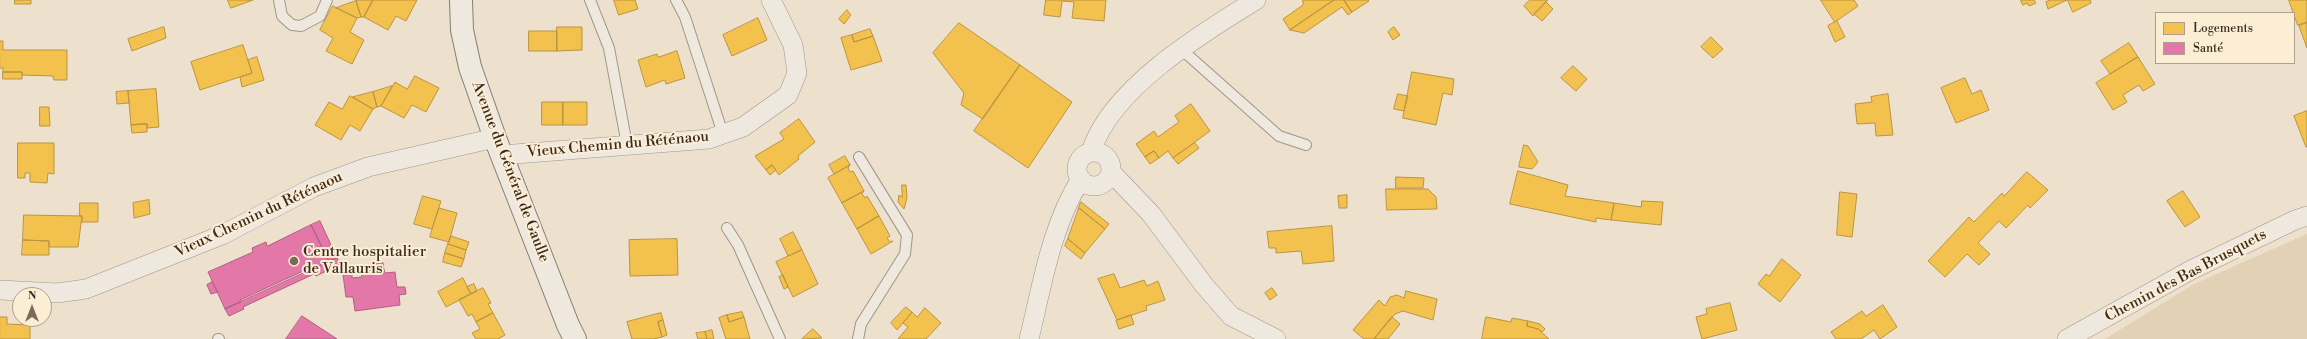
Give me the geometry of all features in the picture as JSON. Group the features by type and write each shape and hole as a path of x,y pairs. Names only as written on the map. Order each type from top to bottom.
{"main road":[{"name":"Avenue du Général de Gaulle","path":"461,0 462,30 470,67 499,147 568,325 575,339"}],"street":[{"name":"Vieux Chemin du Réténaou","path":"0,290 57,293 86,289 222,236 314,187 368,167 499,147 627,145 709,139 723,134 743,126 788,95 797,73 793,45 772,0"},
{"path":"1091,152 1094,140 1103,126 1137,84 1205,31 1256,0"},
{"path":"1096,152 1106,156 1109,161 1110,172 1104,182 1099,185 1088,184 1081,179 1077,172 1078,161 1086,154 1096,152"},
{"path":"1110,172 1150,214 1204,285 1231,316 1276,339"},
{"path":"1029,339 1051,250 1073,192 1081,179"},
{"name":"Chemin des Bas Brusquets","path":"2067,339 2191,270 2295,220 2307,216"}],"lane":[{"path":"278,0 282,16 292,25 301,26 320,16 327,0"},
{"path":"590,0 609,48 627,145"},
{"path":"676,0 685,17 723,134"},
{"path":"1181,49 1279,136 1306,145"},
{"path":"858,339 862,324 905,254 907,235 859,157"},
{"path":"727,228 738,245 780,339"}],"shaded area":[{"path":"2307,234 2307,339 2105,339 2194,284"}],"building: Logements":[{"path":"15,0 31,0 31,4 15,4"},
{"path":"228,0 253,0 231,8"},
{"path":"373,0 364,17 361,17 356,1"},
{"path":"373,0 417,0 406,21 396,16 388,30 364,17"},
{"path":"614,0 635,0 638,9 619,15"},
{"path":"1046,0 1106,0 1104,21 1072,18 1074,2 1062,1 1060,17 1044,15"},
{"path":"1303,0 1334,0 1290,30 1283,19 1303,5"},
{"path":"1334,0 1344,0 1352,12 1348,15 1342,7 1304,33 1290,30"},
{"path":"1344,0 1368,0 1369,1 1352,12"},
{"path":"1530,0 1548,0 1533,16 1524,6"},
{"path":"1821,0 1854,0 1858,6 1835,22"},
{"path":"2021,0 2034,0 2036,3 2029,6 2027,3 2023,5"},
{"path":"2051,0 2067,0 2048,9 2046,2"},
{"path":"2068,0 2090,0 2091,3 2073,12"},
{"path":"2289,0 2307,0 2307,22 2298,25 2295,12 2293,12"},
{"path":"356,1 361,17 357,18 336,8"},
{"path":"1546,2 1553,9 1542,21 1534,14"},
{"path":"333,6 357,18 350,32 364,40 352,64 326,51 333,38 320,30"},
{"path":"847,10 851,15 844,24 839,19"},
{"path":"758,18 767,40 732,56 723,35"},
{"path":"1837,21 1845,37 1835,42 1828,26"},
{"path":"959,23 1020,65 983,119 961,105 964,93 933,53"},
{"path":"2307,23 2307,48 2299,26"},
{"path":"164,27 166,38 132,51 128,39"},
{"path":"557,27 582,27 582,50 557,51"},
{"path":"1394,27 1400,35 1393,40 1388,32"},
{"path":"870,29 873,36 854,42 852,35"},
{"path":"529,31 557,31 557,51 529,51"},
{"path":"852,35 854,42 873,36 882,61 851,70 841,38"},
{"path":"1711,37 1723,49 1713,58 1701,47"},
{"path":"0,41 3,41 3,50 67,50 67,80 54,80 53,76 22,75 22,72 3,72 3,68 0,68"},
{"path":"2129,43 2138,57 2110,74 2101,61"},
{"path":"243,45 252,73 200,90 191,62"},
{"path":"677,51 685,78 666,84 665,80 646,87 638,60 657,54 658,57"},
{"path":"257,57 264,80 242,87 240,77 252,73 248,60"},
{"path":"2138,57 2155,84 2143,91 2139,85 2123,95 2127,102 2113,110 2096,83"},
{"path":"1020,65 1072,102 1028,168 974,131"},
{"path":"1573,66 1587,79 1576,91 1561,78"},
{"path":"3,72 22,72 22,79 3,79"},
{"path":"1412,72 1454,79 1452,95 1443,93 1436,125 1403,118"},
{"path":"415,76 439,88 426,112 412,105 404,118 381,106 395,82 407,89"},
{"path":"1965,78 1972,94 1981,90 1989,110 1956,123 1941,88"},
{"path":"392,86 381,106 377,107 373,92"},
{"path":"156,89 159,127 147,128 147,124 131,125 128,91"},
{"path":"128,91 129,103 117,104 116,92"},
{"path":"373,92 377,107 373,109 353,97"},
{"path":"1398,94 1408,96 1404,111 1394,109"},
{"path":"1888,94 1893,135 1876,136 1875,123 1857,124 1855,104 1872,102 1871,97"},
{"path":"350,96 373,109 360,131 350,125 341,140 315,125 329,102 342,109"},
{"path":"542,102 563,102 563,125 542,125"},
{"path":"563,102 587,102 587,125 563,125"},
{"path":"1191,104 1210,131 1173,158 1168,151 1159,158 1154,151 1145,157 1136,144 1154,131 1158,137 1179,122 1175,116"},
{"path":"40,107 49,107 50,126 40,126"},
{"path":"2307,111 2307,147 2306,147 2294,116"},
{"path":"799,119 815,142 798,156 799,159 779,175 772,165 766,170 755,156 784,139 780,133"},
{"path":"147,124 147,132 132,133 131,125"},
{"path":"18,143 54,143 54,174 48,173 47,183 30,182 30,173 25,173 25,178 18,178"},
{"path":"1195,143 1199,148 1178,164 1173,158"},
{"path":"1524,145 1528,146 1538,162 1532,169 1519,167"},
{"path":"1154,151 1159,158 1150,164 1145,157"},
{"path":"845,156 850,165 834,174 829,165"},
{"path":"772,165 776,170 770,175 766,170"},
{"path":"850,165 848,168 850,172 853,171 864,191 842,203 828,178"},
{"path":"1518,171 1568,185 1565,196 1614,203 1611,220 1596,218 1596,222 1510,204"},
{"path":"2027,172 2048,190 2030,208 2028,205 2006,228 1999,221 1978,243 1990,254 1979,265 1967,254 1945,277 1928,261 1969,217 1974,222 2002,193 2004,196"},
{"path":"1396,177 1424,178 1423,188 1396,188"},
{"path":"902,185 906,185 907,198 904,209 898,202 899,195 902,197"},
{"path":"1386,189 1428,189 1436,197 1437,209 1387,210"},
{"path":"864,191 862,194 865,198 867,196 879,216 857,229 842,203"},
{"path":"2183,191 2200,217 2185,227 2167,201"},
{"path":"1840,192 1857,194 1852,237 1837,235"},
{"path":"1347,195 1347,208 1339,208 1338,196"},
{"path":"423,196 441,201 432,229 414,224"},
{"path":"149,200 150,214 134,218 133,203"},
{"path":"1642,201 1663,202 1661,225 1611,220 1614,203 1641,207"},
{"path":"1081,202 1109,224 1105,229 1079,208"},
{"path":"80,203 98,203 98,222 82,222 82,216 80,216"},
{"path":"439,208 457,213 449,242 430,237"},
{"path":"1079,208 1105,229 1085,253 1068,239"},
{"path":"24,215 82,216 78,247 49,247 49,241 23,240"},
{"path":"879,216 890,236 887,238 890,242 893,241 871,254 857,229"},
{"path":"1332,226 1334,261 1303,264 1301,251 1276,253 1276,248 1269,248 1267,232"},
{"path":"793,232 802,250 788,256 780,239"},
{"path":"451,236 469,242 466,250 448,244"},
{"path":"677,239 678,275 630,276 629,240"},
{"path":"1068,239 1085,253 1081,259 1065,246"},
{"path":"23,240 49,241 49,255 22,255"},
{"path":"448,244 466,250 464,259 445,253"},
{"path":"802,250 818,284 793,297 776,262"},
{"path":"445,253 464,259 461,267 443,262"},
{"path":"1782,259 1801,275 1780,302 1758,284 1766,274 1769,276"},
{"path":"1114,274 1120,288 1144,280 1147,286 1158,281 1165,300 1146,306 1147,310 1117,320 1098,279"},
{"path":"783,275 788,287 784,289 779,277"},
{"path":"463,278 471,294 446,307 438,292"},
{"path":"474,284 477,291 471,294 467,287"},
{"path":"483,288 491,303 488,304 493,313 476,322 472,314 468,316 459,300"},
{"path":"1272,288 1277,295 1270,300 1265,293"},
{"path":"1406,291 1437,299 1433,320 1403,311 1395,314 1374,339 1364,339 1353,330 1379,300 1385,306 1390,297 1397,295 1404,298"},
{"path":"1730,303 1737,330 1702,339 1696,317 1707,314 1706,309"},
{"path":"1883,305 1897,327 1880,339 1874,330 1861,339 1836,339 1831,332 1862,311 1866,316"},
{"path":"906,307 912,312 897,330 891,323"},
{"path":"925,308 941,323 926,339 898,339 908,327 903,323 912,312 917,317"},
{"path":"742,312 744,317 729,322 727,315"},
{"path":"493,313 505,335 498,339 476,339 472,333 480,329 476,322"},
{"path":"661,313 663,320 658,322 662,337 653,339 632,339 627,322"},
{"path":"727,315 729,322 744,317 750,339 726,339 719,318"},
{"path":"1131,315 1134,324 1119,329 1116,321"},
{"path":"0,317 7,317 7,324 12,324 12,327 30,327 30,339 0,339"},
{"path":"1392,317 1400,324 1388,339 1374,339"},
{"path":"1486,317 1511,322 1512,318 1528,321 1527,326 1538,329 1549,339 1482,339"},
{"path":"663,320 667,335 662,337 658,322"},
{"path":"1528,321 1540,324 1545,329 1542,332 1538,329 1527,326"},
{"path":"813,329 822,338 802,339"},
{"path":"712,330 714,339 707,339 705,332"},
{"path":"705,332 707,339 698,339 696,333"}],"building: Santé":[{"path":"320,221 337,258 329,261 311,225"},
{"path":"311,225 329,261 313,269 312,267 240,300 241,302 225,309 208,272 253,252 252,248 266,242 267,246"},
{"path":"337,258 341,264 316,276 314,274 243,307 244,309 229,316 225,309"},
{"path":"383,263 384,270 370,272 369,265"},
{"path":"384,270 385,273 395,272 397,287 405,287 406,294 399,295 400,305 355,311 353,297 346,297 343,275 352,274 352,278 362,277 361,273"},
{"path":"212,282 218,292 211,294 207,285"},
{"path":"302,316 337,339 286,339"}],"place":[{"name":"Centre hospitalier de Vallauris","path":"294,261"}]}
